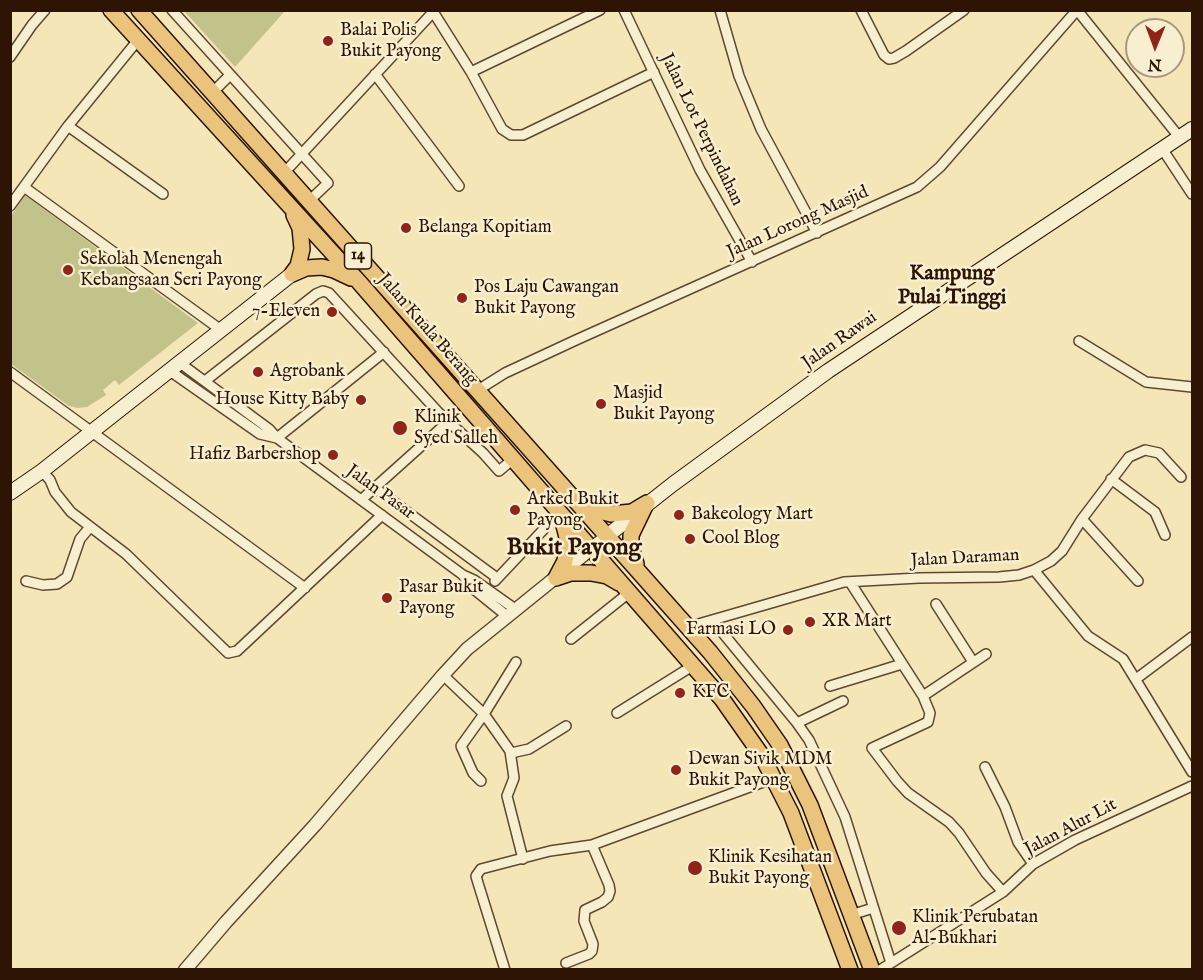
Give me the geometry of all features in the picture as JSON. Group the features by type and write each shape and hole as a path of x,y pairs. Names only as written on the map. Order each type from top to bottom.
{"highway":[{"name":"Jalan Kuala Berang","path":"111,10 359,282 694,665 736,718 762,756 791,813 850,969"},
{"name":"Jalan Kuala Berang","path":"139,10 608,536 738,686 780,745 810,805 872,969"},
{"path":"292,209 300,228 302,249 298,266 292,274"},
{"path":"292,274 306,268 322,267 359,282"},
{"path":"576,501 611,514 632,512 647,503"},
{"path":"639,572 633,558 631,535 647,503"},
{"path":"556,578 565,561 568,541 561,514"},
{"path":"556,578 571,573 591,573 607,576 627,589"}],"main road":[{"name":"Jalan Rawai","path":"608,536 647,503 886,331 1192,129"},
{"path":"10,493 42,471 292,274"}],"street":[{"path":"10,57 45,10"},
{"path":"172,10 328,183 309,201"},
{"path":"471,72 600,10"},
{"name":"Jalan Lot Perpindahan","path":"624,10 700,170 752,262"},
{"path":"720,10 739,76 761,129 817,233"},
{"path":"861,10 884,55 889,59 906,51 963,10"},
{"path":"1077,10 1180,138"},
{"name":"Jalan Lorong Masjid","path":"478,390 536,359 907,193 933,174 1077,10"},
{"path":"284,173 433,11 505,133 518,136 654,72"},
{"path":"10,206 68,126 138,40"},
{"path":"375,74 459,186"},
{"path":"213,93 230,75"},
{"path":"68,126 163,194"},
{"path":"1163,150 1192,194"},
{"path":"24,187 221,330"},
{"path":"205,381 316,294 323,291 334,296 439,413 500,471 513,459"},
{"path":"1078,341 1146,382 1192,387"},
{"path":"278,438 384,351"},
{"name":"Jalan Pasar","path":"175,367 205,381 361,500 463,575 487,589 511,612"},
{"name":"Jalan Pasar","path":"175,367 260,434 278,438"},
{"path":"10,372 305,588"},
{"path":"361,500 449,421"},
{"name":"Jalan Daraman","path":"688,627 850,582 1019,575 1051,561 1062,551 1082,519 1129,457 1145,450 1160,453 1181,477"},
{"path":"42,471 71,512 126,554 228,653 237,651 382,515"},
{"path":"1111,479 1155,512 1165,534"},
{"path":"375,488 497,578"},
{"path":"1082,519 1138,580"},
{"path":"26,581 44,585 57,584 67,577 80,539 90,527"},
{"path":"487,589 544,529"},
{"path":"185,969 315,825 467,650 511,612 608,536"},
{"path":"1034,570 1088,636 1119,655 1192,772"},
{"name":"Jalan Pasar","path":"463,575 470,586 511,612"},
{"path":"850,582 923,696 930,713 928,722 872,748 908,793 949,822 986,873 1003,892"},
{"path":"571,639 627,589"},
{"path":"936,604 973,662"},
{"path":"712,620 797,723 813,749 845,817 891,963"},
{"path":"1136,679 1192,637"},
{"path":"923,696 986,654"},
{"path":"481,781 473,773 461,746 516,662"},
{"path":"830,686 902,664"},
{"path":"617,713 694,665"},
{"path":"443,675 484,714 511,753 514,778 507,796 523,859"},
{"path":"797,723 843,701"},
{"path":"511,753 529,749 566,726"},
{"path":"985,767 1005,807 1018,842 1033,864"},
{"path":"505,969 476,876 481,869 550,851 592,845 774,778"},
{"name":"Jalan Alur Lit","path":"880,969 1003,892 1033,864 1075,840 1192,786"},
{"path":"566,963 592,951 592,944 584,921 585,910 602,902 608,897 610,891 592,845"},
{"path":"851,915 873,909"}],"green space":[{"path":"184,11 285,11 235,67"},
{"name":"Sekolah Menengah Kebangsaan Seri Payong","path":"25,195 198,323 119,385 115,380 103,390 106,395 87,407 69,406 11,364 11,216"}],"place":[{"name":"Balai Polis Bukit Payong","path":"328,41"},
{"name":"Belanga Kopitiam","path":"406,228"},
{"name":"Sekolah Menengah Kebangsaan Seri Payong","path":"68,270"},
{"name":"Pos Laju Cawangan Bukit Payong","path":"462,298"},
{"name":"7-Eleven","path":"332,312"},
{"name":"Agrobank","path":"258,372"},
{"name":"House Kitty Baby","path":"361,400"},
{"name":"Masjid Bukit Payong","path":"601,404"},
{"name":"Klinik Syed Salleh","path":"400,428"},
{"name":"Hafiz Barbershop","path":"333,455"},
{"name":"Arked Bukit Payong","path":"515,510"},
{"name":"Bakeology Mart","path":"679,515"},
{"name":"Cool Blog","path":"690,539"},
{"name":"Pasar Bukit Payong","path":"387,598"},
{"name":"XR Mart","path":"810,622"},
{"name":"Farmasi LO","path":"788,630"},
{"name":"KFC","path":"680,693"},
{"name":"Dewan Sivik MDM Bukit Payong","path":"676,770"},
{"name":"Klinik Kesihatan Bukit Payong","path":"695,868"},
{"name":"Klinik Perubatan Al-Bukhari","path":"899,928"}],"district":[{"name":"Kampung Pulai Tinggi","path":"952,287"},
{"name":"Bukit Payong","path":"574,549"}]}
